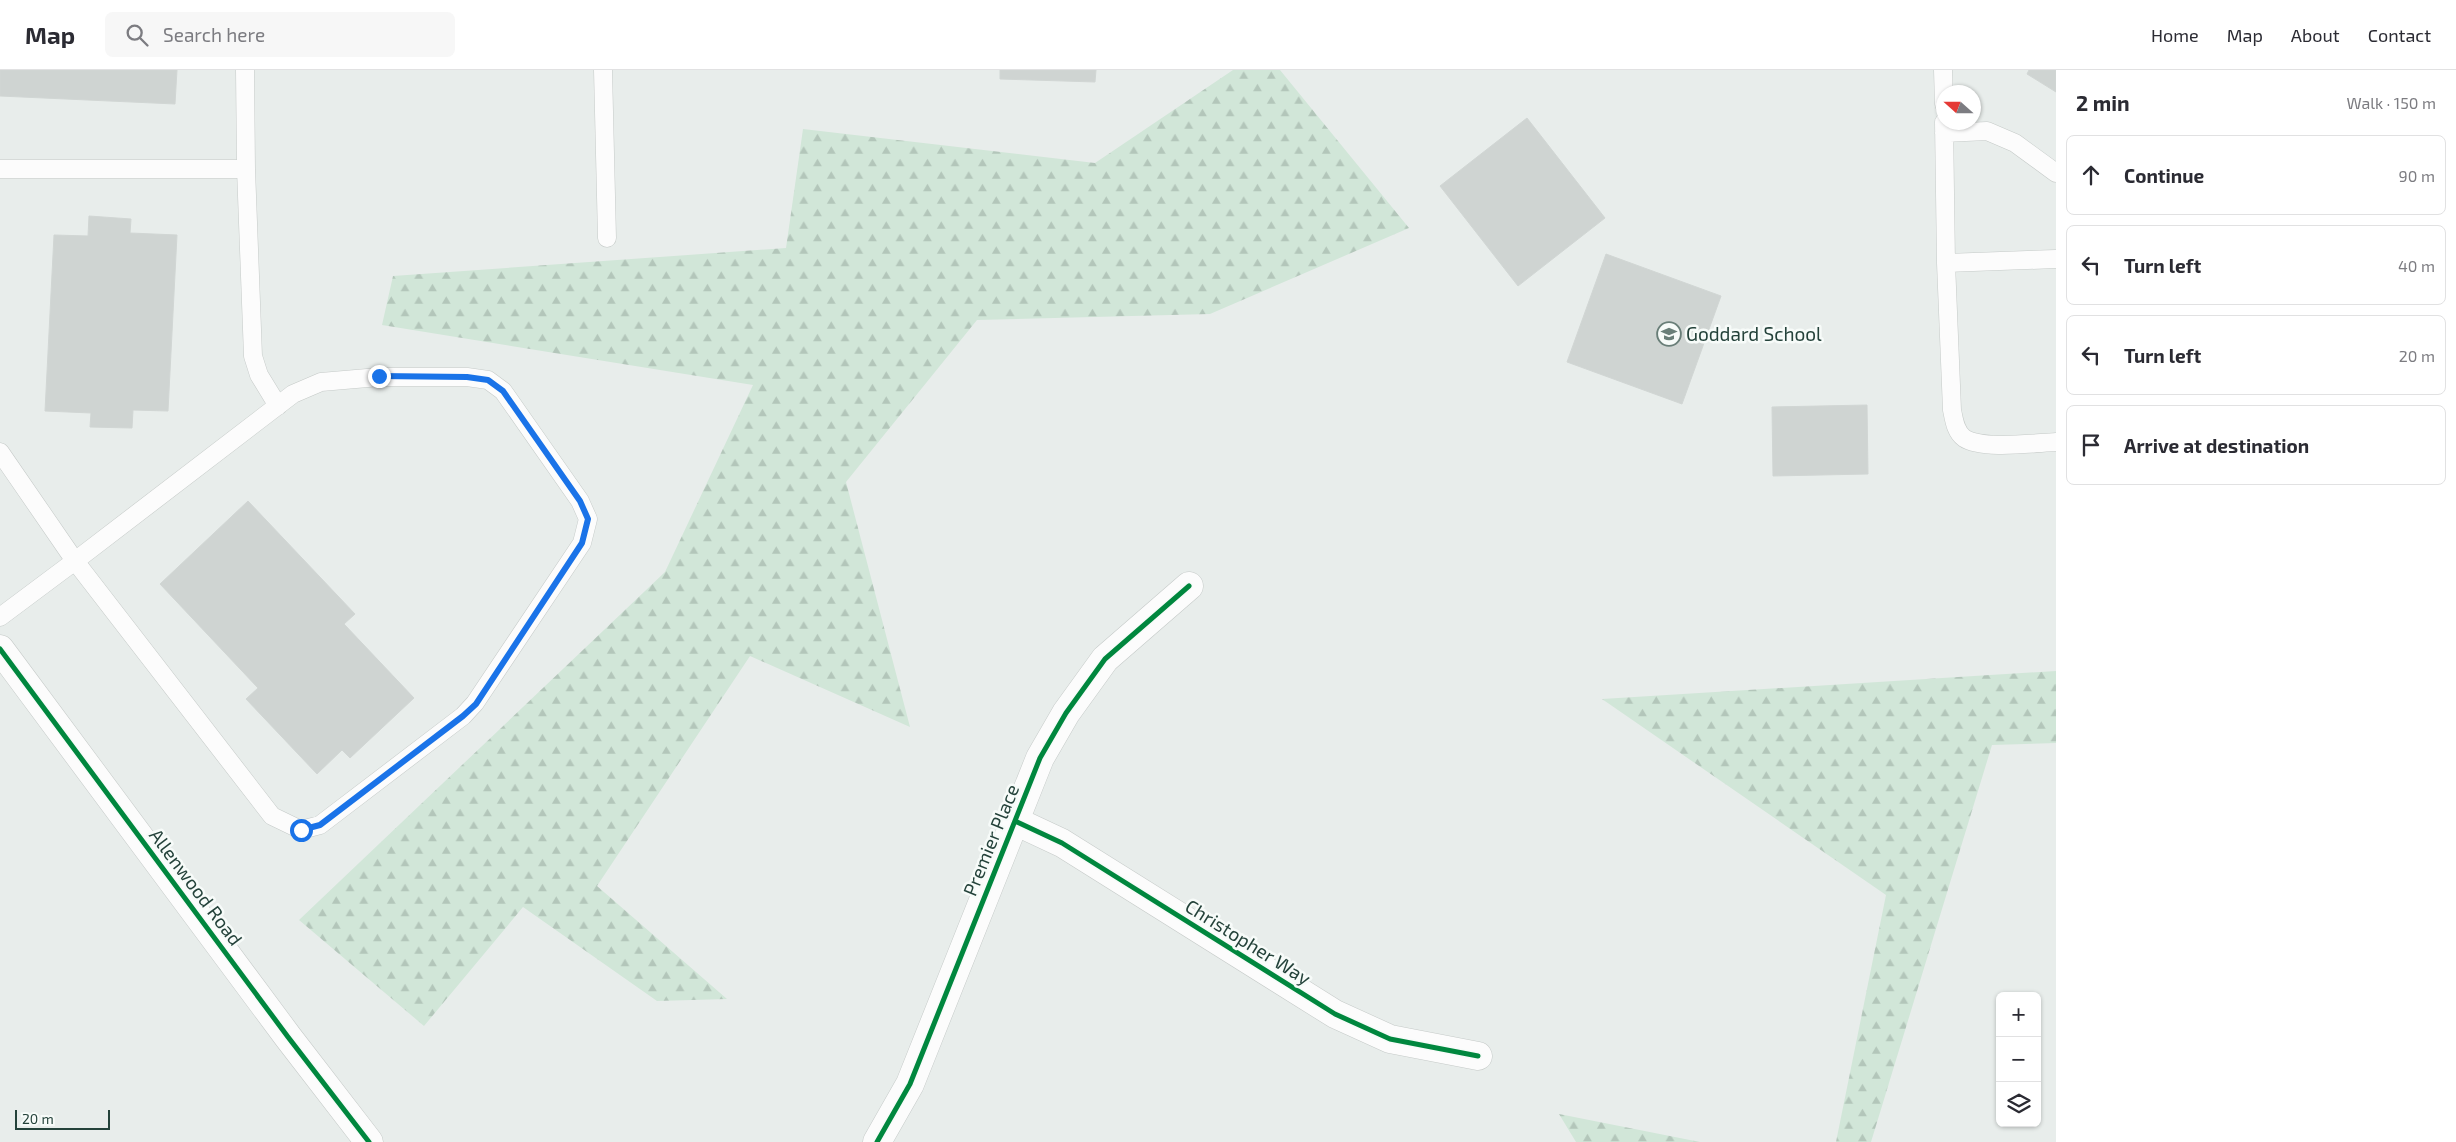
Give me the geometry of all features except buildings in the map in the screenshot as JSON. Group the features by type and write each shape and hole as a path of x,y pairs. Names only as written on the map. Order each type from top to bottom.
{"street":[{"name":"Premier Place","path":"877,1142 910,1084 1040,758 1066,713 1105,659 1189,586"},
{"name":"Allenwood Road","path":"0,649 288,1037 369,1142"},
{"name":"Christopher Way","path":"1015,821 1062,843 1336,1014 1390,1039 1478,1056"}],"lane":[{"path":"245,70 246,169 253,356 259,375 278,406"},
{"path":"603,70 607,238"},
{"path":"1942,70 1943,85"},
{"path":"1944,130 1946,263 1952,410 1956,427 1964,437 1990,444 2056,442"},
{"path":"1973,130 1987,131 2015,143 2056,173"},
{"path":"0,169 246,169"},
{"path":"1946,263 2056,259"},
{"path":"0,452 75,562 272,816 301,830 320,825 456,722 476,704 582,543 588,519 580,501 503,391 488,380 467,377 379,376 321,382 293,394 75,562 0,617"}],"green space":[{"path":"1233,70 1280,70 1409,228 1210,314 977,320 846,482 910,727 750,656 597,886 727,999 657,1001 523,907 424,1026 299,920 665,572 753,385 382,325 393,276 786,248 803,129 1095,163"},
{"path":"2056,671 2056,743 1992,745 1871,1142 1836,1142 1886,895 1602,699"},
{"path":"1559,1114 1700,1142 1576,1142"}],"cycle path":[{"path":"877,1142 910,1084 1040,758 1066,713 1105,659 1189,586"},
{"path":"0,649 288,1037 369,1142"},
{"path":"1015,821 1062,843 1335,1014 1390,1039 1478,1056"}],"place":[{"name":"Goddard School","path":"1669,334"}],"route":[{"path":"301,830 320,825 463,716 476,704 582,543 588,519 580,501 503,391 488,380 467,377 379,376"}]}
